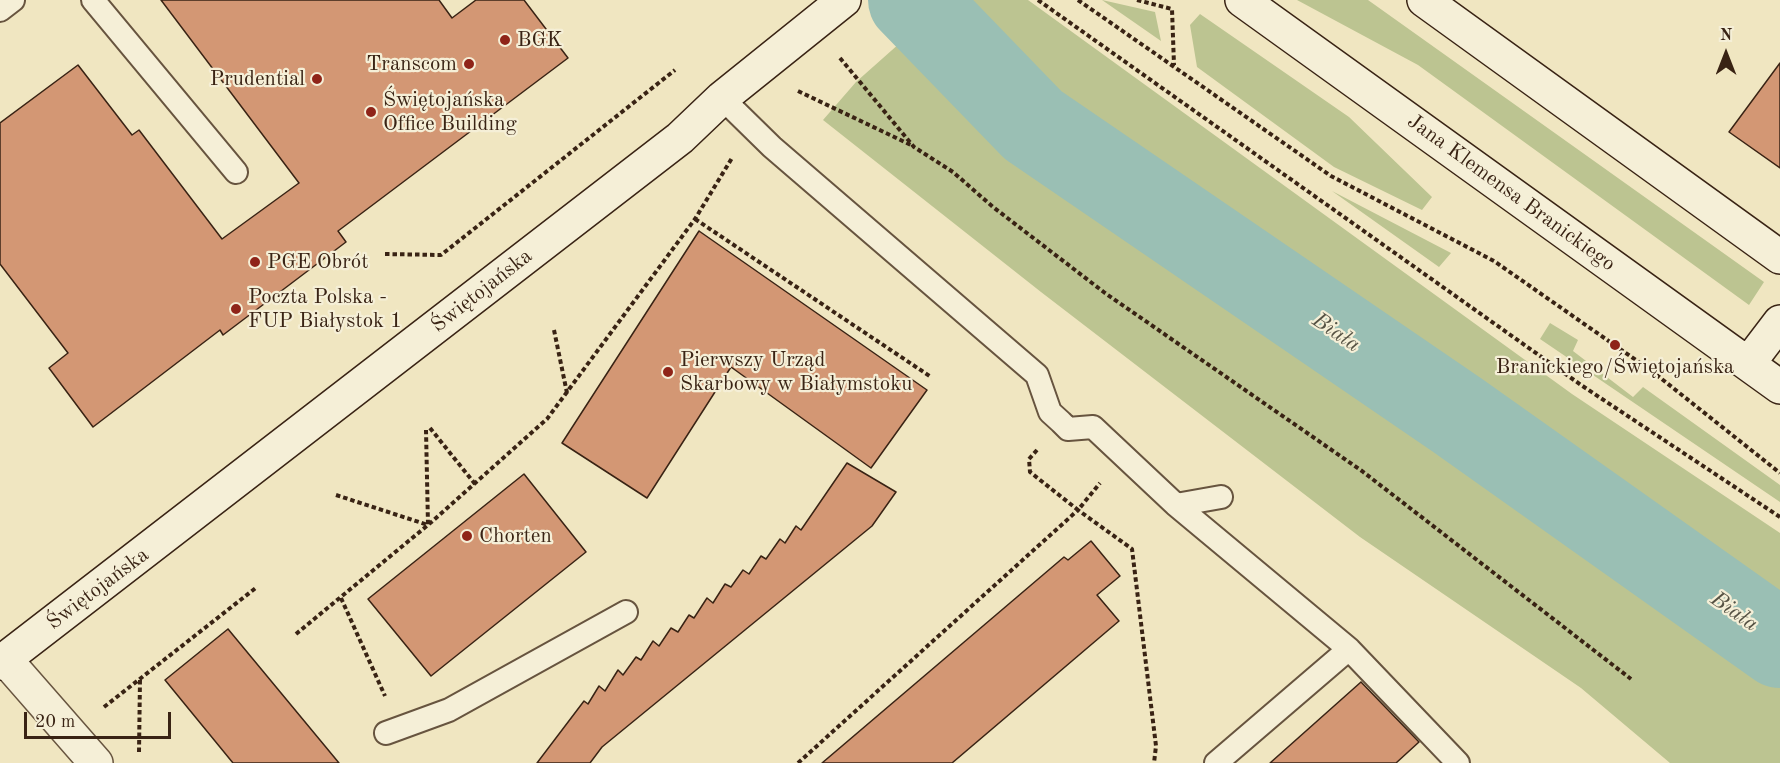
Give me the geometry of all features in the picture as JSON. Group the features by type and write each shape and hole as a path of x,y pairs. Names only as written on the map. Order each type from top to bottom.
{"street":[{"name":"Jana Klemensa Branickiego","path":"1242,0 1780,387"},
{"path":"1424,0 1780,257"},
{"name":"Świętojańska","path":"3,661 670,145 722,98 832,9"},
{"path":"1749,364 1780,322"},
{"path":"3,661 96,763"}],"lane":[{"path":"0,10 13,0"},
{"path":"93,0 236,172"},
{"path":"722,98 751,127 1037,375 1050,412 1068,429 1093,427 1176,505 1349,649 1458,763"},
{"path":"1176,505 1221,497"},
{"path":"393,731 449,710 626,612"},
{"path":"1216,763 1349,649"}],"path":[{"path":"1038,0 1581,385 1780,517"},
{"path":"1078,0 1331,176 1494,261 1653,372 1780,473"},
{"path":"1137,0 1172,9 1174,65"},
{"path":"840,57 914,147"},
{"path":"385,254 441,255 675,70"},
{"path":"797,91 914,147 953,172 993,207 1104,293 1362,471 1631,679"},
{"path":"296,634 428,525 547,419 695,219 751,127"},
{"path":"695,219 931,377"},
{"path":"554,330 567,393"},
{"path":"1061,422 1029,459 1030,472 1132,549 1156,746 1154,763"},
{"path":"428,525 428,429 475,484"},
{"path":"798,763 1078,510 1122,455"},
{"path":"336,495 428,525"},
{"path":"70,734 257,587"},
{"path":"341,598 393,731"},
{"path":"139,763 141,678"}],"green space":[{"path":"946,0 1028,0 1572,394 1780,533 1780,763 1670,763 1581,688 1360,537 1041,292 823,120 856,82 927,19 975,33 931,12"},
{"path":"1102,0 1155,12 1161,41"},
{"path":"1297,0 1368,0 1764,282 1749,305 1418,65"},
{"path":"1200,14 1349,117 1432,197 1422,210 1334,167 1197,67 1190,25"},
{"path":"1332,191 1451,253 1439,267"},
{"path":"1550,323 1578,340 1573,351 1633,397 1643,387 1780,485 1780,502 1540,339"}],"building":[{"path":"161,0 439,0 452,18 476,0 524,0 568,58 338,231 346,242 223,335 220,330 93,427 49,368 68,353 0,264 0,123 78,65 132,135 139,130 222,239 299,183"},
{"path":"1780,63 1780,168 1729,132"},
{"name":"Pierwszy Urząd Skarbowy w Białymstoku","path":"699,231 927,390 871,468 731,367 647,498 562,443"},
{"path":"847,463 896,492 872,526 602,747 590,763 537,763 584,701 588,704 599,686 605,691 618,670 623,675 636,657 641,660 653,641 659,646 671,628 678,632 689,615 694,618 707,598 713,603 725,584 731,587 743,570 749,574 761,556 766,559 780,539 785,543 796,526 801,530"},
{"path":"524,474 586,552 431,676 368,599"},
{"path":"1091,541 1120,576 1097,595 1119,621 952,763 822,763 1064,557 1068,560"},
{"path":"228,629 339,763 233,763 165,680"},
{"path":"1361,682 1419,742 1396,763 1270,763"}],"waterway":[{"name":"Biała","path":"912,0 1033,125 1457,415 1780,644"}],"place":[{"name":"BGK","path":"505,40"},
{"name":"Transcom","path":"469,64"},
{"name":"Prudential","path":"317,79"},
{"name":"Świętojańska Office Building","path":"371,112"},
{"name":"PGE Obrót","path":"255,262"},
{"name":"Poczta Polska - FUP Białystok 1","path":"236,309"},
{"name":"Branickiego/Świętojańska","path":"1615,345"},
{"name":"Pierwszy Urząd Skarbowy w Białymstoku","path":"668,372"},
{"name":"Chorten","path":"467,536"}]}
